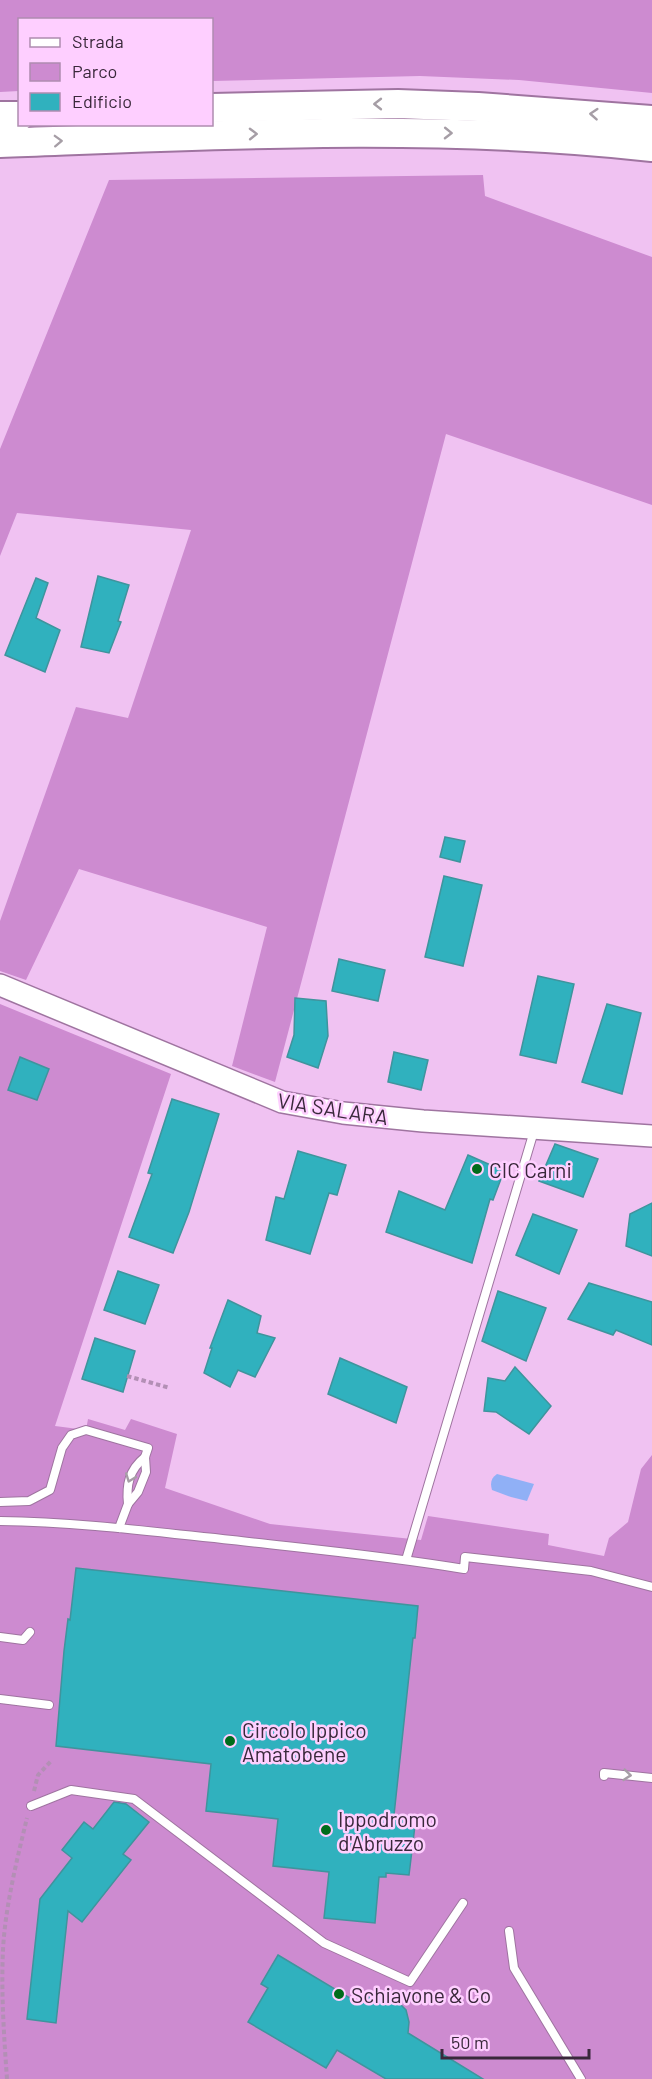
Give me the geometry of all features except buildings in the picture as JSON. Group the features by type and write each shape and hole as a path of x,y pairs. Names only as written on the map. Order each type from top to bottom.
{"highway":[{"path":"213,108 398,104 478,106 652,120"},
{"path":"0,116 18,116"},
{"path":"0,143 365,132 484,134 652,147"}],"street":[{"name":"VIA SALARA","path":"0,985 282,1102 343,1113 423,1121 652,1136"}],"lane":[{"path":"406,1560 536,1127"},
{"path":"0,1502 29,1502 50,1490 62,1448 71,1435 86,1430 148,1448 145,1457 146,1472 138,1492 128,1504 119,1528"},
{"path":"128,1504 126,1487 135,1465 145,1457"},
{"path":"0,1521 40,1521 119,1528 406,1560 464,1569 465,1557 591,1571 652,1587"},
{"path":"0,1637 23,1640 30,1632"},
{"path":"0,1699 49,1705"},
{"path":"604,1776 604,1773 652,1778"},
{"path":"31,1806 71,1790 134,1799 324,1943 410,1982 463,1903"},
{"path":"509,1931 514,1968 581,2079"}],"path":[{"path":"127,1376 170,1388"},
{"path":"7,2079 3,2015 3,1948 16,1865 38,1775 52,1760"}],"green space":[{"path":"0,0 652,0 652,93 519,80 420,76 213,81 213,18 18,18 18,91 0,92"},
{"path":"483,175 485,196 652,257 652,505 446,434 275,1082 232,1066 267,927 79,869 26,980 0,971 0,921 76,707 128,718 191,530 17,513 0,556 0,449 109,180"},
{"name":"Ippodromo d'Abruzzo","path":"0,1004 171,1074 55,1426 86,1430 88,1419 125,1430 131,1419 177,1434 165,1488 270,1524 421,1540 428,1516 549,1534 548,1545 604,1556 609,1538 628,1522 641,1469 652,1455 652,2079 0,2079"}],"water":[{"path":"497,1474 534,1484 527,1501 492,1490 493,1477"}],"place":[{"name":"CIC Carni","path":"477,1169"},
{"name":"Circolo Ippico Amatobene","path":"230,1741"},
{"name":"Ippodromo d'Abruzzo","path":"326,1830"},
{"name":"Schiavone & Co","path":"339,1994"}]}
